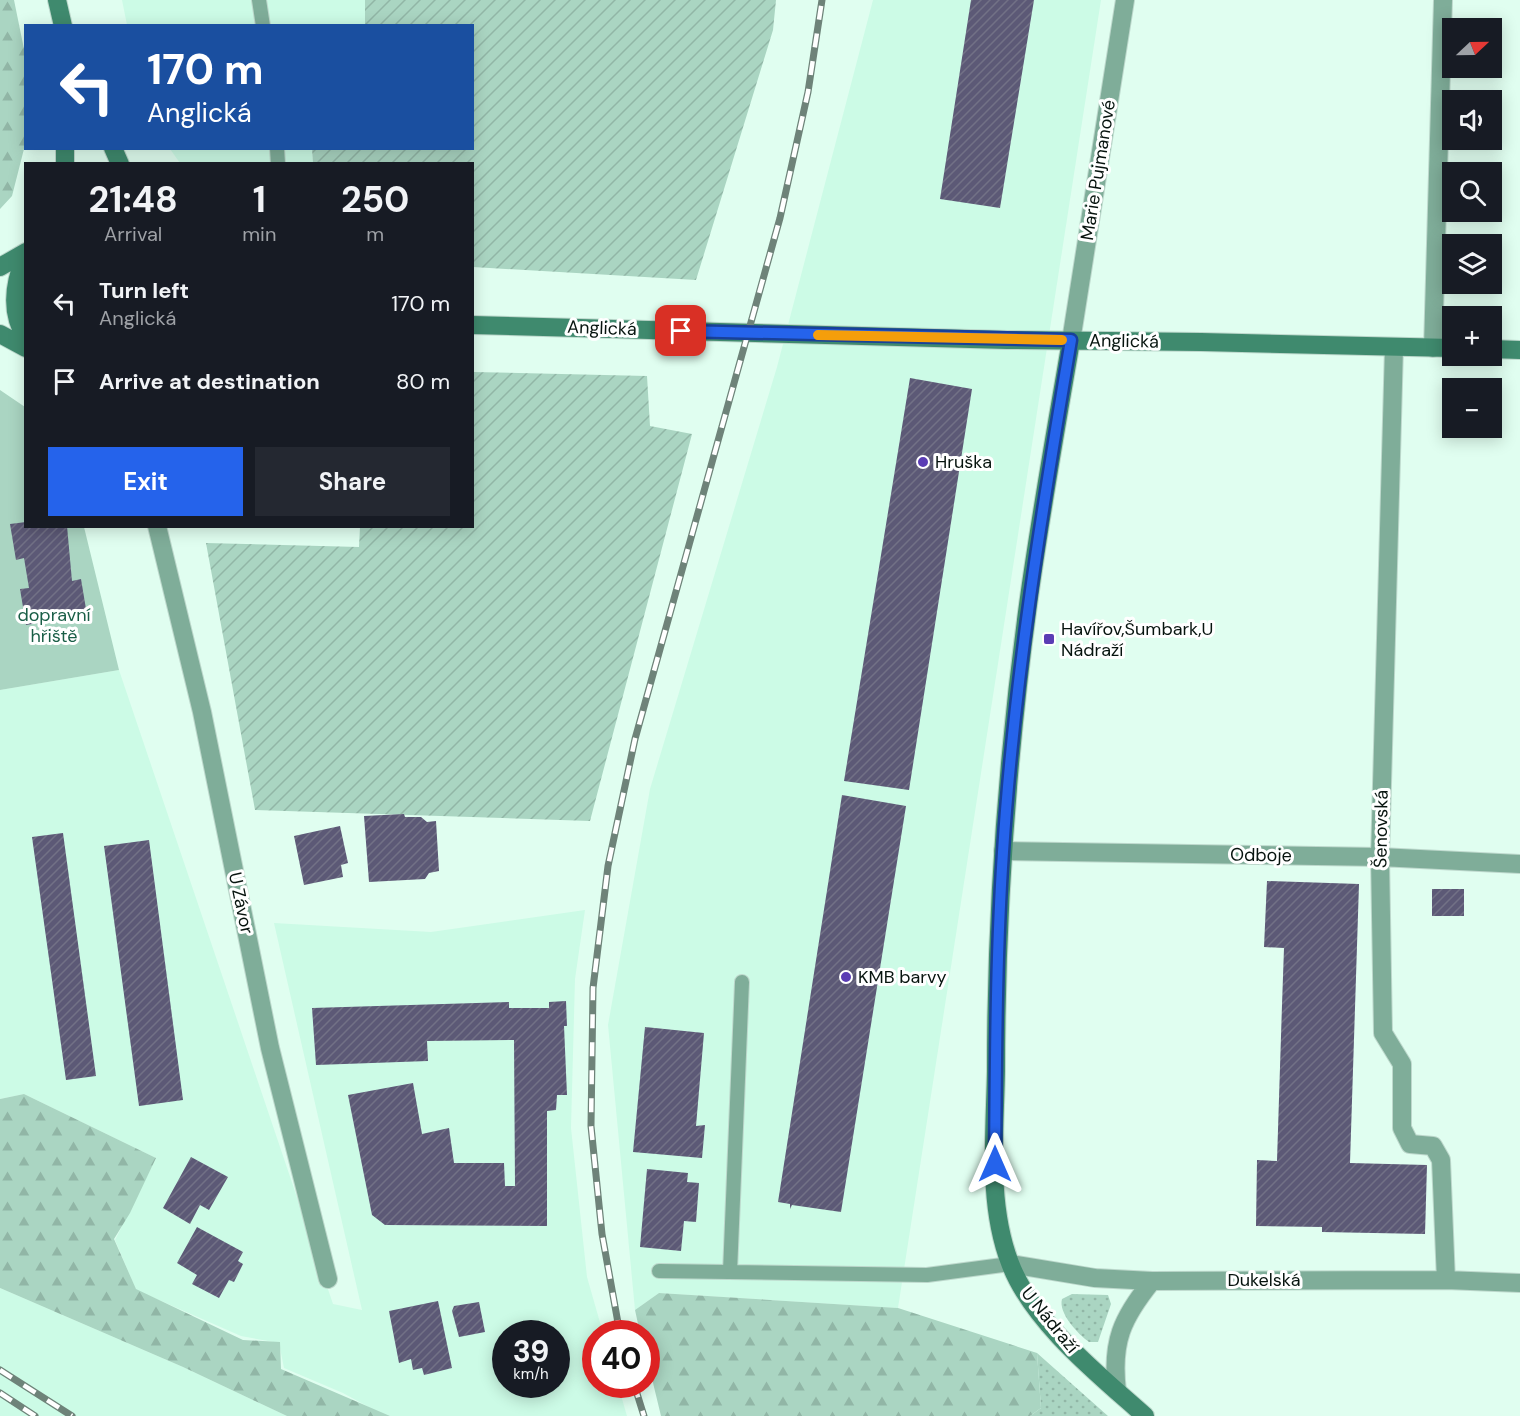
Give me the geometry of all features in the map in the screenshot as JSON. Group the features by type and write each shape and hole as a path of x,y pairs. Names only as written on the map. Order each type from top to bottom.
{"street":[{"path":"57,0 63,24"},
{"name":"Marie Pujmanové","path":"1071,340 1125,0"},
{"path":"1434,348 1443,0"},
{"path":"0,267 24,254"},
{"path":"24,257 17,273 14,304 24,335"},
{"name":"Anglická","path":"474,325 1442,348"},
{"path":"0,334 24,347"},
{"name":"U Nádraží","path":"1071,340 1028,606 1003,851 996,1033 995,1186 1000,1226 1010,1264 1028,1297 1053,1328 1145,1416"},
{"name":"Šenovská","path":"1394,347 1380,857 1383,1033 1402,1064 1402,1128 1410,1143 1433,1146 1441,1160 1446,1280"},
{"path":"1502,349 1520,350"},
{"name":"U Závor","path":"157,528 202,712 270,1048 328,1279"},
{"name":"Odboje","path":"1003,851 1380,857 1520,864"},
{"name":"Dukelská","path":"1010,1264 1095,1278 1152,1281 1446,1280 1520,1283"},
{"path":"1117,1391 1114,1368 1116,1345 1123,1321 1152,1281"}],"lane":[{"path":"259,0 262,24"},
{"path":"730,1272 742,982"},
{"path":"659,1271 927,1275 1010,1264"}],"shaded area":[{"path":"122,0 365,0 365,24 127,24"},
{"path":"873,0 1101,0 898,1308 659,1293 635,1310 608,1025 650,789 777,367"},
{"path":"171,150 312,150 313,162 179,162"},
{"path":"119,670 333,1304 362,1310 274,923 431,932 585,910 575,979 571,1128 587,1277 599,1320 582,1320 582,1398 622,1398 627,1416 385,1416 343,1393 284,1368 279,1343 241,1336 136,1290 115,1240 156,1158 24,1094 0,1099 0,690"},
{"path":"0,1288 183,1367 287,1416 0,1416"}],"green space":[{"path":"0,0 14,0 24,49 24,149 12,196 0,209"},
{"path":"365,0 776,0 773,30 696,280 474,267 474,162 313,162 312,150 474,150 474,24 365,24"},
{"path":"474,372 647,376 650,426 692,434 590,821 255,810 206,543 359,547 360,528 474,528"},
{"name":"dopravní hřiště","path":"0,390 24,406 24,528 84,528 119,670 0,690"},
{"path":"24,1094 156,1158 130,1213 114,1239 136,1289 243,1340 280,1342 281,1369 390,1416 287,1416 183,1367 0,1288 0,1099"},
{"path":"659,1293 898,1308 1037,1353 1041,1408 1030,1416 661,1416 657,1398 660,1398 660,1320 637,1320 635,1310"},
{"path":"1072,1294 1108,1295 1111,1304 1098,1342 1089,1342 1066,1317 1062,1299"},
{"path":"1037,1353 1108,1416 1030,1416 1041,1408"}],"building":[{"path":"971,0 1034,0 1000,208 940,199"},
{"path":"910,378 972,389 909,790 844,781"},
{"path":"24,522 24,528 67,528 72,581 81,579 87,615 26,625 20,589 29,588 24,558 16,560 10,524"},
{"path":"842,795 906,806 841,1212 792,1205 790,1209 790,1204 778,1202"},
{"path":"404,814 405,817 421,817 427,822 436,821 439,871 429,873 425,879 369,882 364,816"},
{"path":"340,826 348,863 341,865 343,877 304,885 294,836"},
{"path":"63,833 96,1076 66,1080 32,837"},
{"path":"149,840 183,1100 139,1106 104,846"},
{"path":"1267,881 1359,884 1350,1163 1427,1165 1425,1234 1322,1232 1322,1227 1256,1226 1257,1160 1277,1161 1284,948 1264,947"},
{"path":"1432,889 1464,889 1464,916 1432,916"},
{"path":"566,1001 567,1026 564,1026 567,1095 557,1095 556,1110 547,1111 547,1226 385,1225 372,1215 348,1095 413,1083 422,1134 449,1128 454,1163 504,1163 505,1186 515,1186 514,1040 427,1041 428,1061 316,1065 312,1008 509,1002 509,1008 549,1008 549,1002"},
{"path":"645,1027 704,1033 696,1126 705,1125 702,1158 633,1152"},
{"path":"191,1157 228,1177 209,1210 200,1205 190,1224 163,1208"},
{"path":"647,1169 688,1173 687,1182 699,1183 696,1222 684,1221 681,1251 640,1247"},
{"path":"197,1227 243,1252 238,1261 243,1264 234,1282 229,1280 219,1298 192,1284 197,1275 177,1263"},
{"path":"438,1301 452,1368 424,1375 422,1368 413,1370 411,1359 399,1363 389,1311"},
{"path":"479,1302 485,1332 459,1337 452,1311 454,1306"}],"railway":[{"path":"617,1320 602,1234 591,1126 593,988 608,866 635,739 780,218 808,92 822,0"},
{"path":"0,1370 72,1416"},
{"path":"0,1393 35,1416"},
{"path":"638,1398 644,1416"}],"slow traffic":[{"path":"818,335 1062,340"}],"place":[{"name":"Hruška","path":"923,462"},
{"name":"Havířov,Šumbark,U Nádraží","path":"1049,639"},
{"name":"KMB barvy","path":"846,977"}],"route":[{"path":"681,331 1071,340 1028,606 1003,851 996,1033 995,1164"}]}
